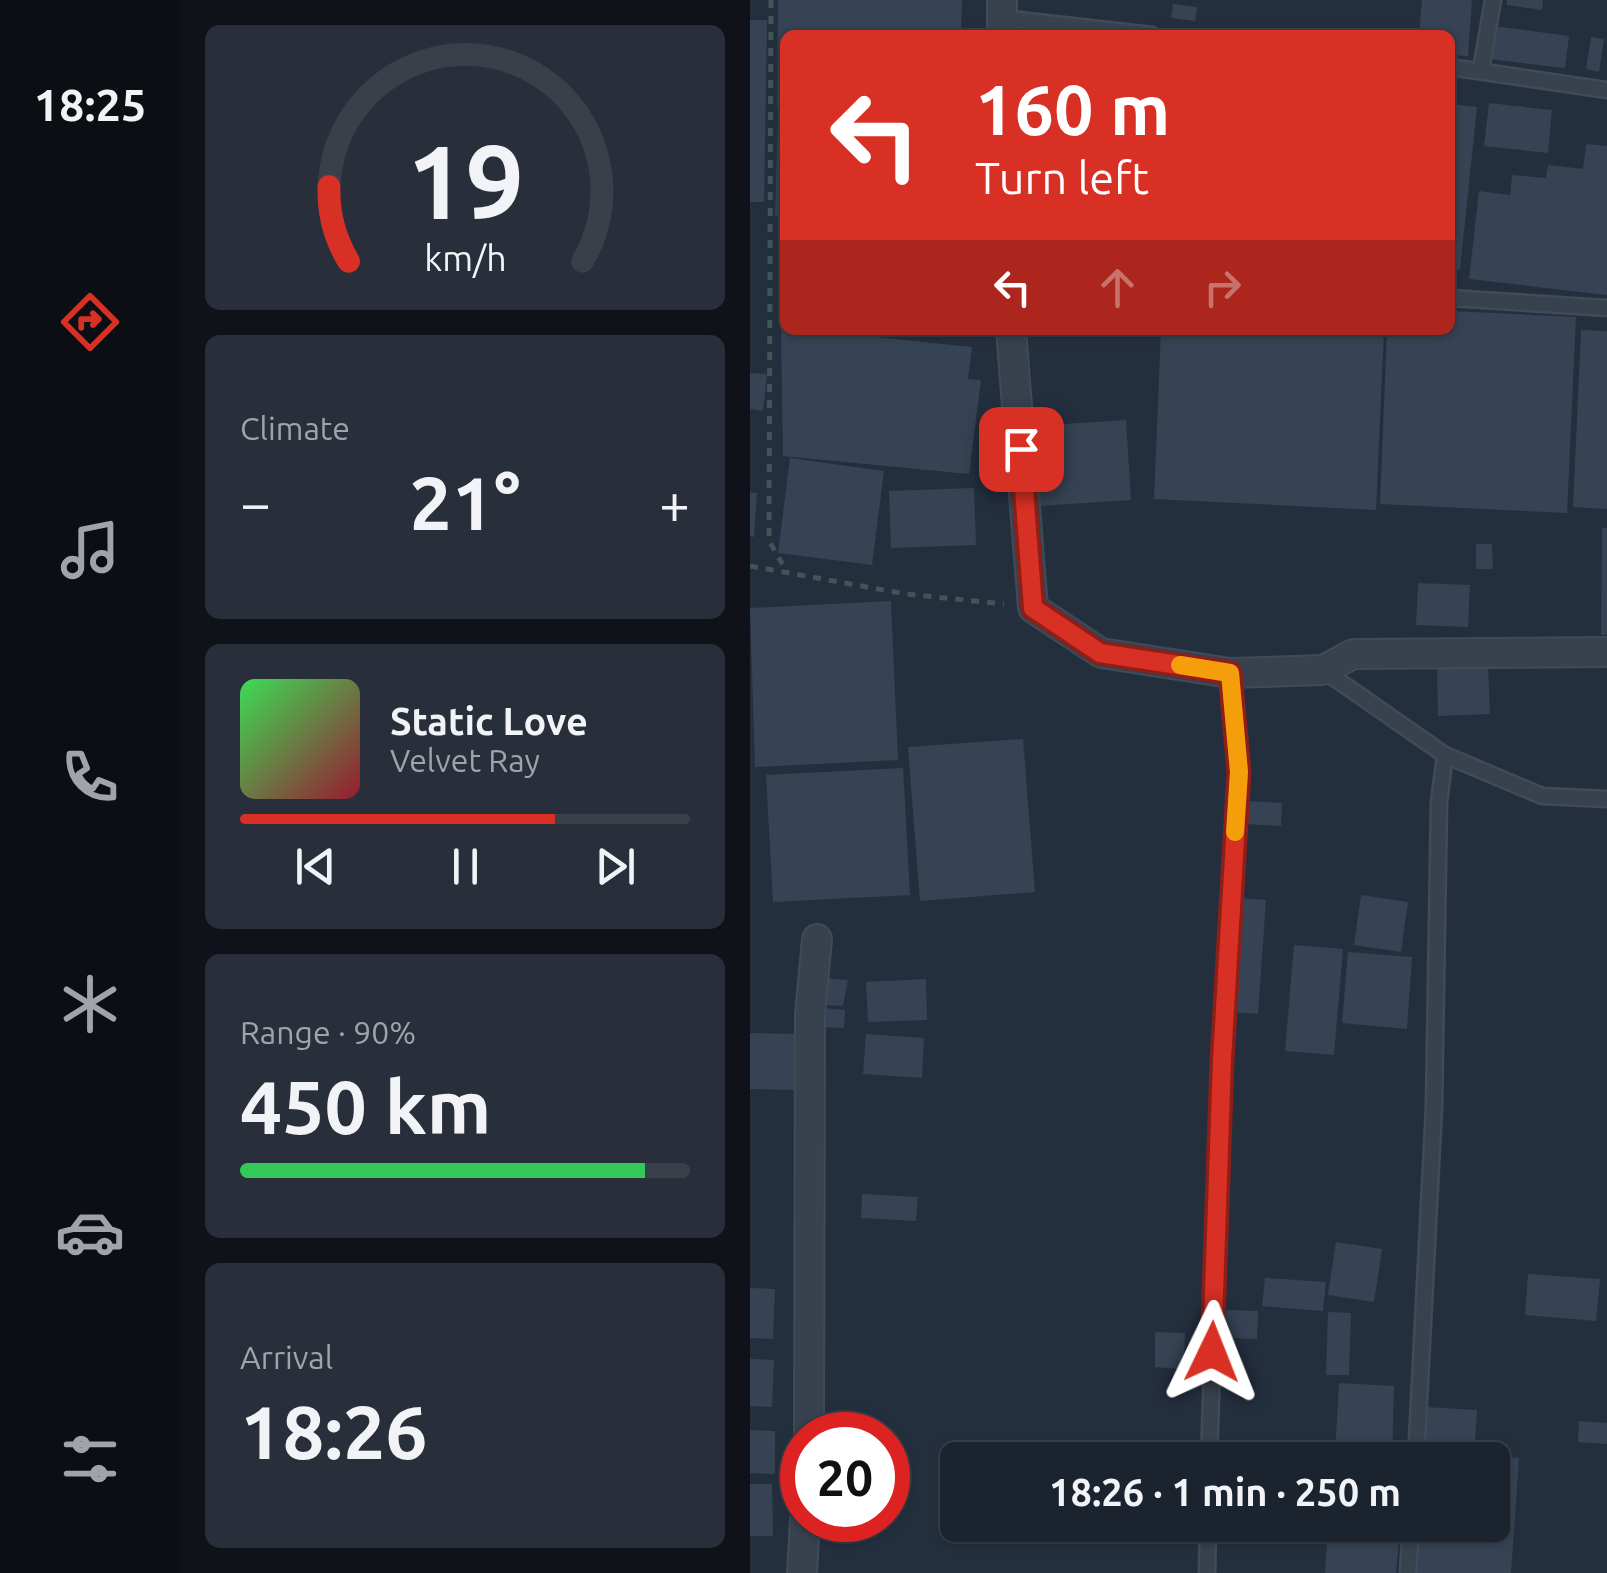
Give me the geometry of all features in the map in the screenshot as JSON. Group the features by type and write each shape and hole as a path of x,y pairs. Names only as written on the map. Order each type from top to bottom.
{"street":[{"path":"1012,335 1033,608 1100,653 1230,673 1323,670 1353,654 1607,652"},
{"path":"809,1412 810,1015 817,938"},
{"path":"802,1573 804,1542"}],"lane":[{"path":"1481,70 1493,0"},
{"path":"1002,18 1108,30"},
{"path":"1455,67 1607,90"},
{"path":"1455,298 1607,308"},
{"path":"1323,670 1445,755 1542,796 1607,799"},
{"path":"1210,1442 1222,1060 1239,772 1230,673"},
{"path":"1417,1442 1434,1107 1439,802 1445,755"},
{"path":"1207,1573 1208,1542"},
{"path":"1408,1573 1410,1542"}],"path":[{"path":"771,0 770,540 787,572"},
{"path":"750,566 906,594 1033,608"}],"building":[{"path":"778,0 962,0 961,30 780,30 780,110"},
{"path":"1422,0 1472,0 1468,56 1455,55 1455,30 1419,30"},
{"path":"1507,0 1543,0 1542,10 1507,5"},
{"path":"1173,4 1197,7 1195,21 1171,18"},
{"path":"750,20 767,20 764,202 750,202"},
{"path":"1494,26 1569,36 1565,68 1489,59"},
{"path":"1591,37 1604,39 1599,72 1586,69"},
{"path":"1489,103 1552,110 1548,153 1484,146"},
{"path":"1455,105 1477,107 1460,270 1455,270"},
{"path":"778,115 780,216 775,215"},
{"path":"1586,144 1607,146 1607,295 1469,279 1479,191 1510,195 1512,175 1546,178 1548,165 1583,169"},
{"path":"1455,311 1576,317 1567,513 1380,504 1387,335 1455,335"},
{"path":"1581,330 1607,331 1607,509 1573,507"},
{"path":"781,335 857,335 972,347 968,379 981,380 969,474 783,456"},
{"path":"1161,335 1384,335 1376,510 1154,499"},
{"path":"750,373 767,374 763,411 750,409"},
{"path":"1126,420 1131,500 1040,506 1034,426"},
{"path":"790,458 884,471 872,565 778,553"},
{"path":"974,488 976,545 891,548 889,491"},
{"path":"750,492 757,493 754,537 750,536"},
{"path":"1602,528 1607,528 1607,635 1601,635"},
{"path":"1476,544 1492,544 1493,569 1476,569"},
{"path":"1418,583 1470,585 1468,627 1416,625"},
{"path":"891,601 898,760 755,767 750,608"},
{"path":"1488,666 1490,714 1438,716 1437,667"},
{"path":"1023,739 1035,892 920,901 908,747"},
{"path":"903,768 910,895 773,902 766,775"},
{"path":"1246,801 1282,803 1281,826 1245,824"},
{"path":"1361,895 1408,902 1401,952 1354,945"},
{"path":"1239,898 1266,900 1258,1014 1231,1012"},
{"path":"1294,945 1343,949 1334,1055 1285,1051"},
{"path":"1348,952 1412,957 1407,1029 1342,1023"},
{"path":"821,978 848,980 843,1006 825,1005 826,995 820,994"},
{"path":"926,979 927,1020 868,1022 866,982"},
{"path":"823,1008 845,1010 844,1028 822,1027"},
{"path":"750,1033 796,1034 794,1090 750,1089"},
{"path":"866,1034 924,1038 922,1078 863,1074"},
{"path":"862,1194 918,1197 916,1221 861,1218"},
{"path":"1336,1242 1382,1249 1374,1302 1328,1295"},
{"path":"1528,1274 1600,1279 1596,1321 1525,1315"},
{"path":"1265,1278 1326,1282 1323,1311 1262,1306"},
{"path":"750,1288 775,1289 773,1339 750,1338"},
{"path":"1225,1310 1258,1311 1257,1339 1225,1338"},
{"path":"1328,1312 1351,1313 1349,1375 1326,1375"},
{"path":"1155,1332 1185,1333 1184,1369 1155,1367"},
{"path":"750,1359 774,1360 772,1407 750,1406"},
{"path":"1339,1383 1394,1386 1392,1442 1336,1442"},
{"path":"1424,1407 1477,1410 1475,1442 1422,1442"},
{"path":"1579,1421 1607,1423 1607,1444 1578,1442"},
{"path":"750,1430 775,1431 775,1474 750,1473"},
{"path":"1510,1457 1519,1458 1511,1573 1413,1573 1415,1542 1510,1542"},
{"path":"750,1484 772,1484 773,1536 750,1536"},
{"path":"1327,1542 1399,1542 1396,1573 1325,1573"}],"slow traffic":[{"path":"1180,665 1230,673 1239,772 1235,832"}],"route":[{"path":"1021,449 1033,608 1100,653 1230,673 1239,772 1222,1060 1212,1352"}]}
